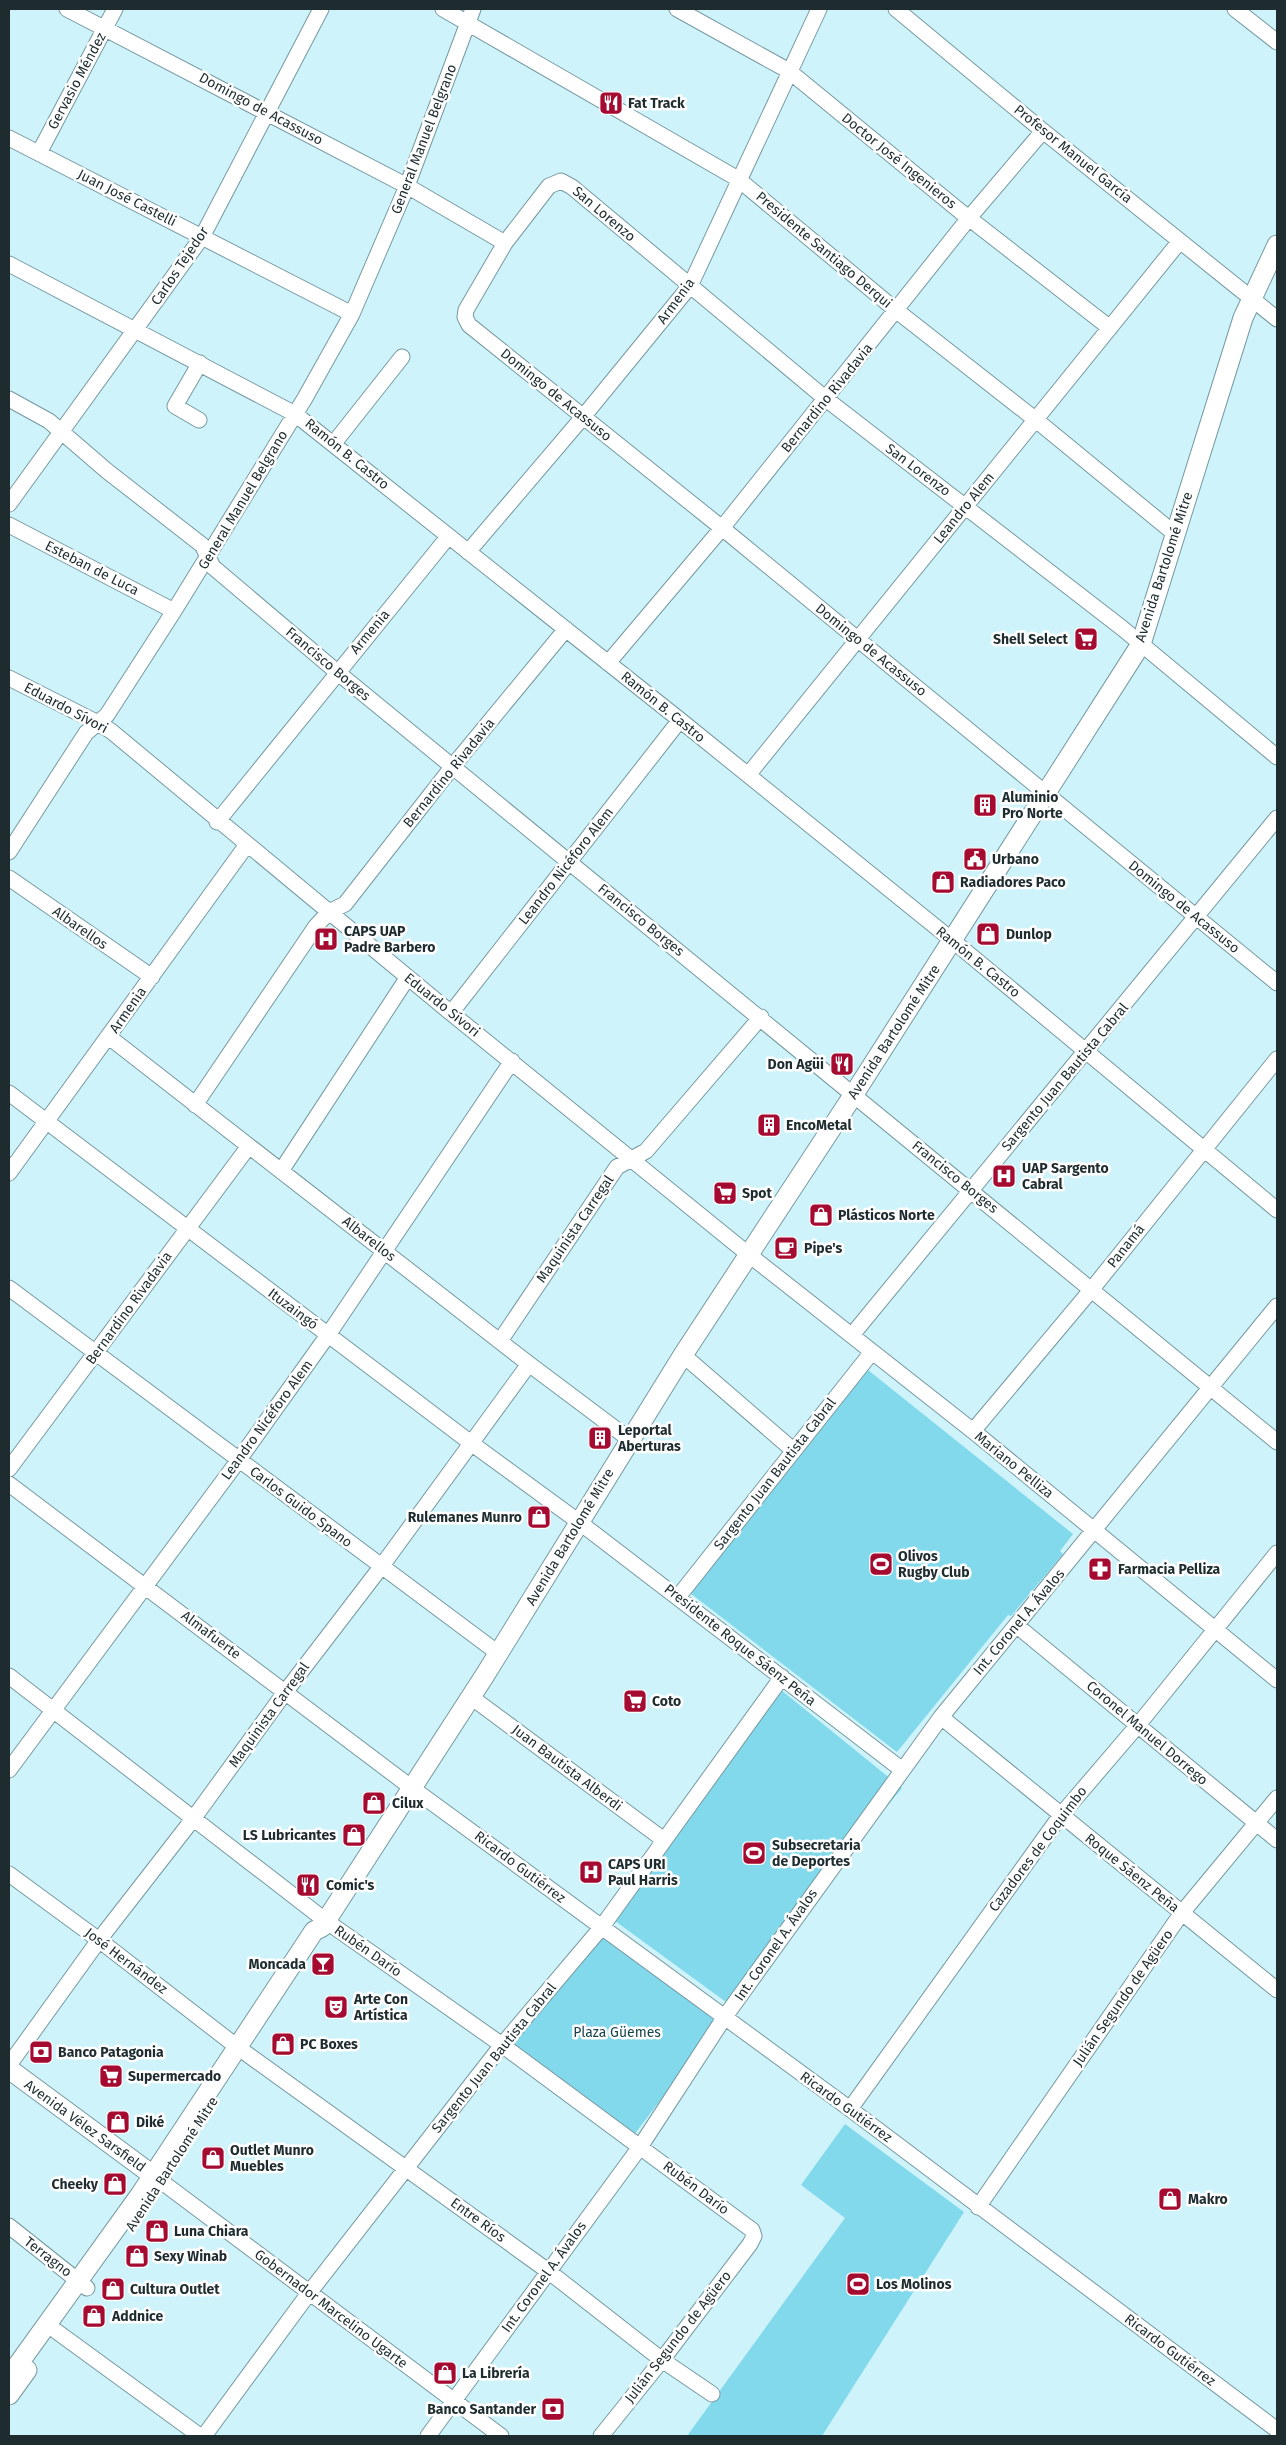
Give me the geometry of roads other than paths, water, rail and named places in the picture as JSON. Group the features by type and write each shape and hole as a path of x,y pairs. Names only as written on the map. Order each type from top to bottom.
{"main road":[{"name":"Avenida Bartolomé Mitre","path":"11,2384 158,2178 241,2049 320,1942 324,1924 471,1697 629,1439 854,1094 1141,644 1252,297 1277,245"},
{"name":"Avenida Vélez Sarsfield","path":"9,2069 158,2178"},
{"name":"Avenida Bartolomé Mitre","path":"11,2384 56,2331 83,2285"}],"street":[{"name":"Domingo de Acassuso","path":"67,9 407,186 505,243 466,310 465,317 469,325 722,528 1277,983"},
{"name":"Gervasio Méndez","path":"39,153 115,9"},
{"name":"Carlos Tejedor","path":"9,504 202,237 321,9"},
{"name":"Presidente Santiago Derqui","path":"443,9 470,15 738,179 897,311 1036,420 1175,534"},
{"name":"Doctor José Ingenieros","path":"677,9 789,71 969,218 1110,328"},
{"name":"Armenia","path":"468,552 584,417 690,286 738,179 819,9"},
{"name":"Profesor Manuel García","path":"896,9 1043,131 1277,319"},
{"path":"1235,9 1277,42"},
{"name":"General Manuel Belgrano","path":"9,852 86,733 107,715 208,557 295,414 352,314 407,186 470,15"},
{"name":"Bernardino Rivadavia","path":"608,663 722,528 897,311 969,218 1043,131"},
{"name":"Juan José Castelli","path":"9,138 352,314"},
{"name":"San Lorenzo","path":"505,243 549,186 561,181 572,187 826,399 1141,644 1277,757"},
{"name":"Leandro Alem","path":"748,775 1180,241"},
{"name":"Ramón B. Castro","path":"9,264 295,414 680,720 952,940 1277,1210"},
{"path":"334,444 402,357"},
{"path":"199,420 176,406 200,363"},
{"name":"Francisco Borges","path":"9,399 49,421 202,545 213,567 337,672 761,1017 1277,1442"},
{"name":"Esteban de Luca","path":"9,525 174,610"},
{"name":"Armenia","path":"217,822 448,537"},
{"name":"Bernardino Rivadavia","path":"195,1105 316,926 329,912 345,904 453,766 566,629"},
{"name":"Eduardo Sívori","path":"9,678 98,723 246,846 748,1254"},
{"name":"Leandro Nicéforo Alem","path":"451,1013 680,720"},
{"name":"Sargento Juan Bautista Cabral","path":"852,1335 1277,818"},
{"name":"Armenia","path":"9,1173 48,1122 246,846"},
{"name":"Albarellos","path":"9,878 152,978"},
{"path":"281,1170 408,977"},
{"name":"Maquinista Carregal","path":"500,1341 617,1167 646,1151 761,1017"},
{"name":"Albarellos","path":"109,1037 528,1364 629,1439"},
{"name":"Panamá","path":"972,1431 1092,1289 1277,1059"},
{"name":"Leandro Nicéforo Alem","path":"9,1770 328,1335 386,1252 512,1062"},
{"name":"Ituzaingó","path":"9,1093 186,1229 579,1522"},
{"name":"Bernardino Rivadavia","path":"9,1470 249,1146"},
{"name":"Mariano Pelliza","path":"748,1254 1095,1530 1277,1680"},
{"name":"Carlos Guido Spano","path":"9,1288 498,1653"},
{"name":"Int. Coronel A. Ávalos","path":"428,2436 640,2147 724,2018 901,1769 941,1717 1277,1306"},
{"name":"Sargento Juan Bautista Cabral","path":"678,1597 872,1352"},
{"path":"683,1355 794,1450"},
{"name":"Maquinista Carregal","path":"9,2065 100,1940 194,1818 286,1691 381,1567 528,1364"},
{"name":"Almafuerte","path":"9,1484 286,1691 412,1788"},
{"name":"Presidente Roque Sáenz Peña","path":"579,1522 901,1769"},
{"name":"Cazadores de Coquimbo","path":"850,2108 1061,1815 1138,1725 1277,1553"},
{"name":"Coronel Manuel Dorrego","path":"1016,1625 1277,1840"},
{"name":"Rubén Darío","path":"9,1676 194,1818 324,1924 502,2045 752,2230 754,2236"},
{"name":"Sargento Juan Bautista Cabral","path":"202,2436 309,2293 502,2045 601,1928 782,1677"},
{"name":"Juan Bautista Alberdi","path":"471,1697 664,1840"},
{"name":"Roque Sáenz Peña","path":"941,1717 1181,1914 1277,1990"},
{"name":"Ricardo Gutiérrez","path":"412,1788 724,2018 850,2108 978,2207 1277,2430"},
{"name":"Julián Segundo de Agüero","path":"978,2207 1181,1914 1277,1798"},
{"name":"José Hernández","path":"9,1874 100,1940 241,2049"},
{"name":"Entre Ríos","path":"241,2049 548,2271 662,2360 712,2394"},
{"name":"Gobernador Marcelino Ugarte","path":"158,2178 501,2436"},
{"name":"Terragno","path":"9,2226 83,2285"},
{"name":"Julián Segundo de Agüero","path":"601,2436 662,2360 754,2236"},
{"path":"56,2331 202,2436"}],"place":[{"name":"Fat Track","path":"611,103"},
{"name":"Shell Select","path":"1086,639"},
{"name":"Aluminio Pro Norte","path":"985,805"},
{"name":"Urbano","path":"975,859"},
{"name":"Radiadores Paco","path":"943,882"},
{"name":"Dunlop","path":"988,934"},
{"name":"CAPS UAP Padre Barbero","path":"326,939"},
{"name":"Don Agüi","path":"842,1064"},
{"name":"EncoMetal","path":"769,1125"},
{"name":"UAP Sargento Cabral","path":"1004,1176"},
{"name":"Spot","path":"725,1193"},
{"name":"Plásticos Norte","path":"821,1215"},
{"name":"Pipe's","path":"786,1248"},
{"name":"Leportal Aberturas","path":"600,1438"},
{"name":"Rulemanes Munro","path":"539,1517"},
{"name":"Olivos Rugby Club","path":"881,1564"},
{"name":"Farmacia Pelliza","path":"1100,1569"},
{"name":"Coto","path":"635,1701"},
{"name":"Cilux","path":"374,1803"},
{"name":"LS Lubricantes","path":"354,1835"},
{"name":"Subsecretaria de Deportes","path":"754,1853"},
{"name":"CAPS URI Paul Harris","path":"591,1872"},
{"name":"Comic's","path":"308,1885"},
{"name":"Moncada","path":"323,1964"},
{"name":"Arte Con Artística","path":"336,2007"},
{"name":"PC Boxes","path":"283,2044"},
{"name":"Banco Patagonia","path":"41,2052"},
{"name":"Supermercado","path":"111,2076"},
{"name":"Diké","path":"118,2122"},
{"name":"Outlet Munro Muebles","path":"213,2158"},
{"name":"Cheeky","path":"115,2184"},
{"name":"Makro","path":"1170,2199"},
{"name":"Luna Chiara","path":"157,2231"},
{"name":"Sexy Winab","path":"137,2256"},
{"name":"Los Molinos","path":"858,2284"},
{"name":"Cultura Outlet","path":"113,2289"},
{"name":"Addnice","path":"94,2316"},
{"name":"La Librería","path":"445,2373"},
{"name":"Banco Santander","path":"553,2409"}],"park label":[{"name":"Plaza Güemes","path":"617,2032"}]}
